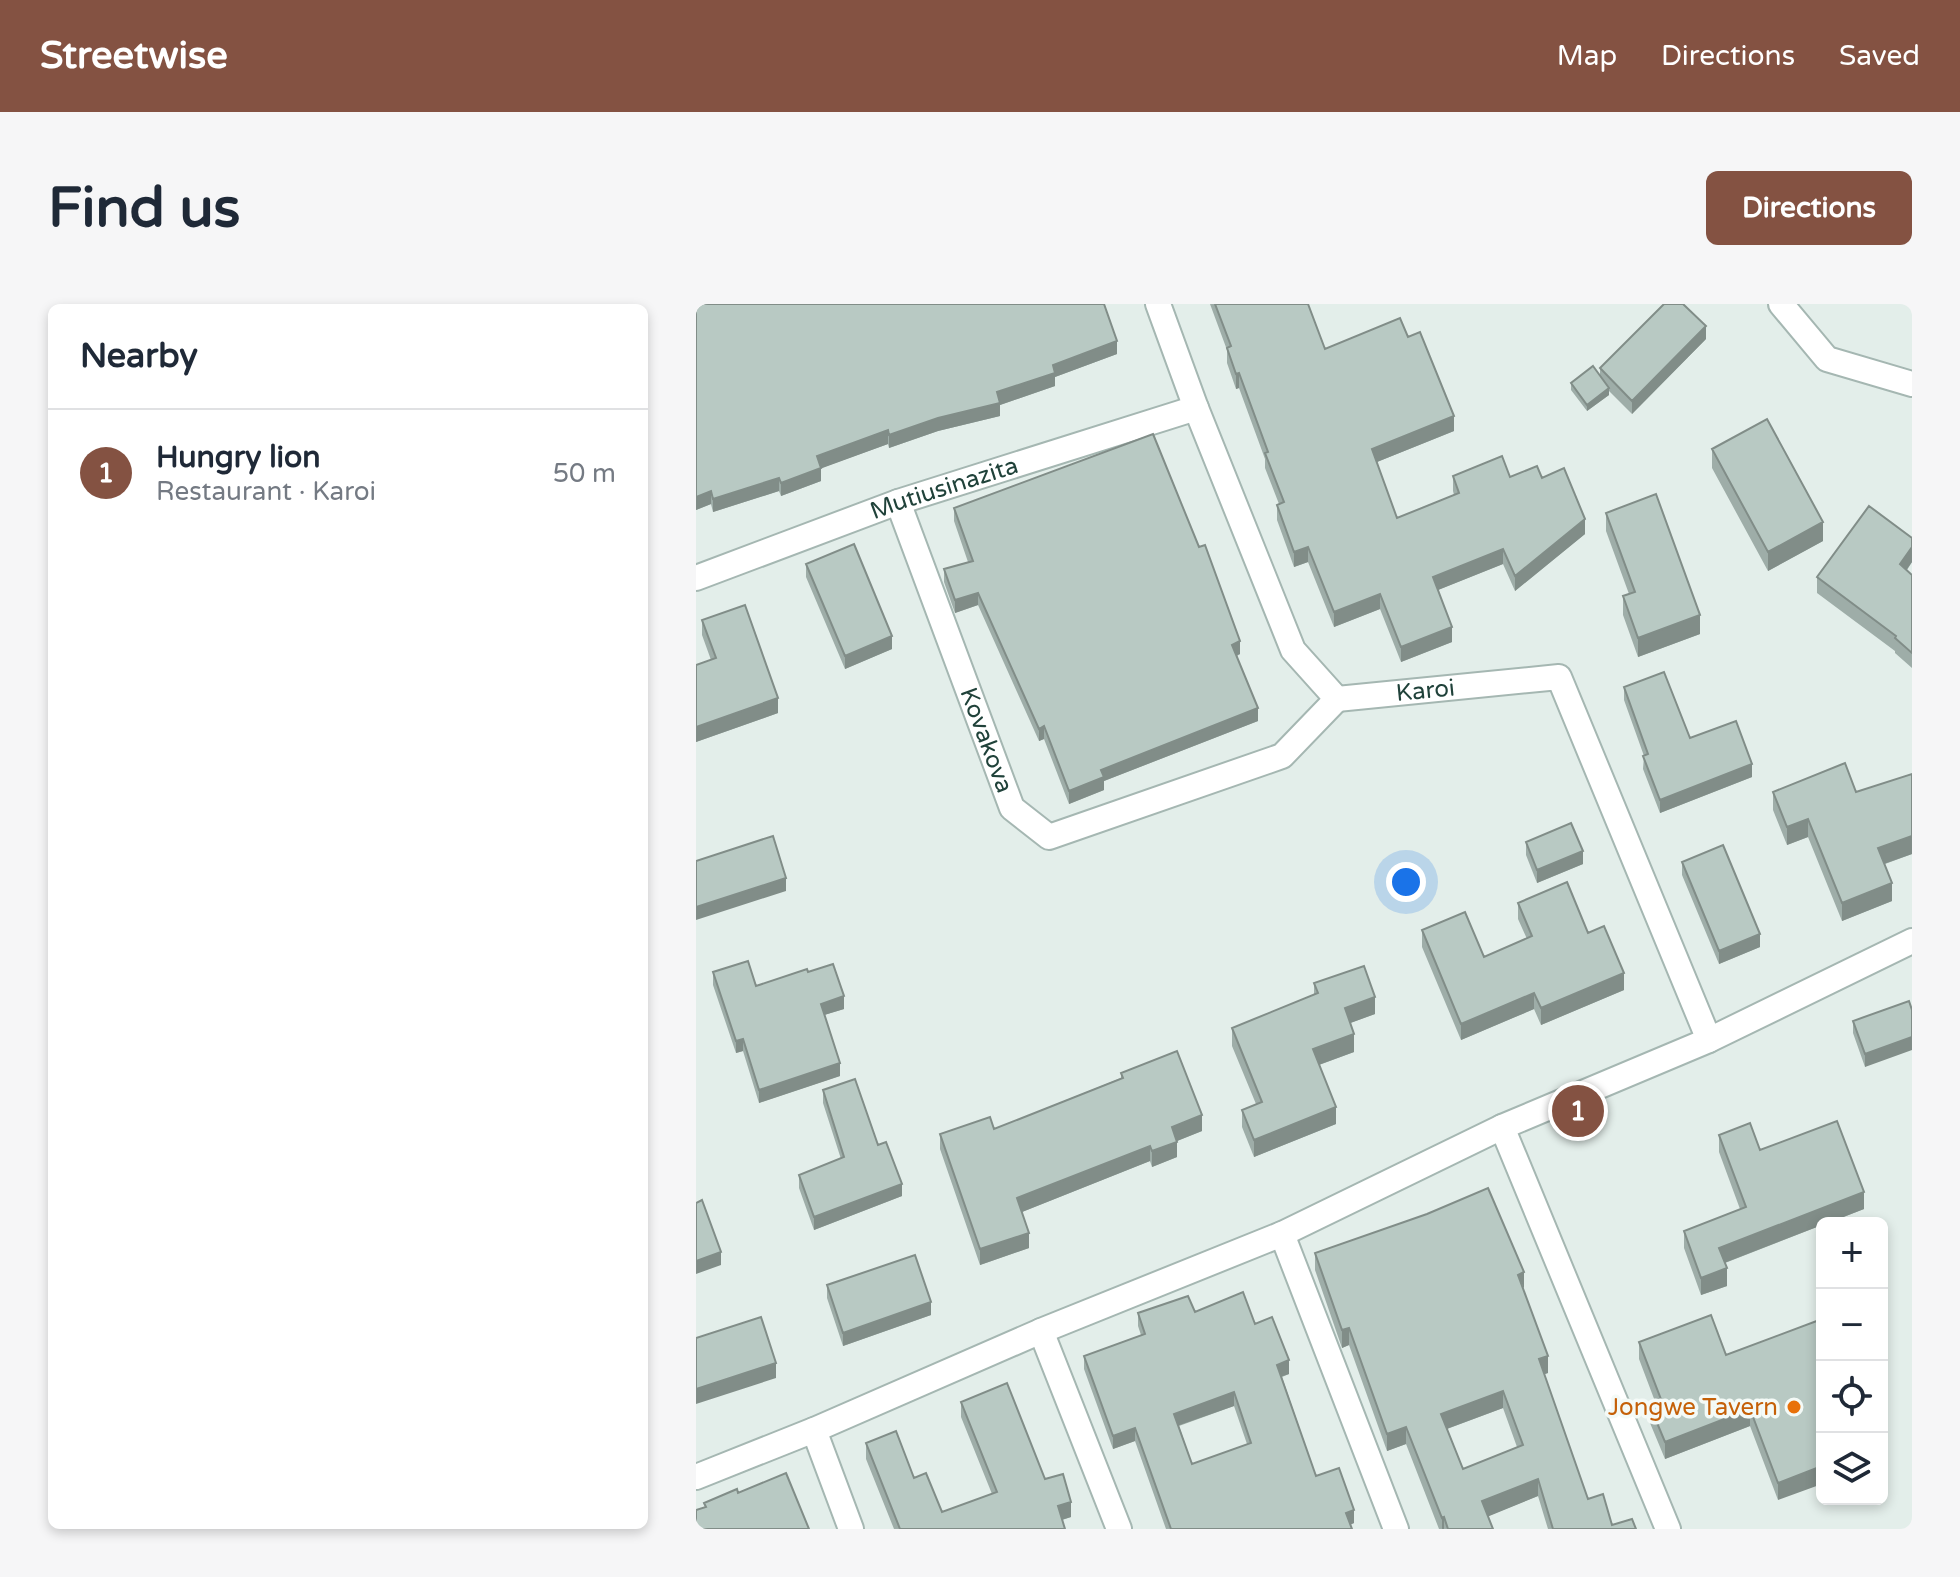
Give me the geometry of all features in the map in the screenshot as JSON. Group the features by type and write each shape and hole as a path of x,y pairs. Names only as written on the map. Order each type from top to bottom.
{"street":[{"path":"1158,304 1196,408 1293,650 1337,699"},
{"path":"1781,304 1827,359 1912,384"},
{"name":"Mutiusinazita","path":"696,578 898,502 1196,408"},
{"name":"Kovakova","path":"898,502 1012,808 1049,837 1282,756 1337,699"},
{"name":"Karoi","path":"1337,699 1559,677 1709,1040"},
{"path":"696,1477 814,1430 1041,1331 1282,1234 1502,1127 1709,1040 1912,941"},
{"path":"1502,1127 1668,1529"},
{"path":"1282,1234 1396,1529"},
{"path":"1041,1331 1119,1529"},
{"path":"814,1430 851,1529"}],"building":[{"path":"696,304 1104,304 1117,341 1053,365 1055,373 997,392 1000,403 938,418 889,435 888,430 817,456 821,468 781,483 779,478 713,499 711,491 696,497"},
{"path":"1215,304 1308,304 1325,349 1400,318 1408,337 1420,332 1454,416 1372,449 1397,518 1459,493 1453,476 1502,456 1510,477 1537,466 1542,478 1564,468 1585,519 1515,576 1503,549 1433,577 1452,627 1401,647 1380,594 1334,612 1308,547 1294,552 1277,505 1284,502 1239,373 1236,374 1227,348 1231,346"},
{"path":"1664,304 1683,304 1706,326 1632,401 1600,368"},
{"path":"1593,366 1609,388 1587,405 1571,383"},
{"path":"1767,419 1823,522 1768,552 1712,449"},
{"path":"1153,434 1199,547 1205,545 1240,641 1232,645 1258,708 1101,770 1104,777 1069,791 1044,726 1039,729 978,593 955,600 944,569 973,561 954,508"},
{"path":"1656,494 1700,615 1638,638 1623,596 1635,592 1606,513"},
{"path":"1869,506 1912,538 1912,547 1900,564 1912,575 1912,653 1896,636 1817,577"},
{"path":"854,544 892,636 845,656 806,564"},
{"path":"745,605 778,698 696,727 696,665 716,658 702,620"},
{"path":"1664,672 1690,738 1736,721 1752,764 1660,800 1643,756 1648,754 1624,687"},
{"path":"1845,763 1856,792 1912,774 1912,836 1878,848 1892,883 1842,903 1808,819 1787,827 1773,792"},
{"path":"1571,823 1583,851 1537,870 1526,842"},
{"path":"773,836 786,878 696,907 696,861"},
{"path":"1723,845 1760,934 1719,951 1682,862"},
{"path":"1567,882 1588,933 1604,926 1624,973 1541,1008 1534,993 1461,1024 1422,930 1465,912 1484,957 1532,936 1518,903"},
{"path":"748,961 756,986 833,964 844,996 821,1004 840,1063 759,1090 743,1039 736,1041 713,972"},
{"path":"1364,966 1375,997 1345,1008 1354,1034 1313,1049 1336,1107 1254,1140 1242,1110 1262,1102 1232,1028 1318,993 1314,983"},
{"path":"1909,1001 1912,1037 1865,1054 1853,1021"},
{"path":"1177,1051 1202,1115 1172,1127 1177,1142 1152,1151 1150,1146 1017,1198 1029,1233 980,1249 940,1134 990,1117 994,1129 1123,1078 1121,1073"},
{"path":"855,1079 878,1145 886,1142 902,1184 814,1217 799,1175 844,1157 823,1090"},
{"path":"1837,1121 1864,1192 1719,1248 1727,1268 1701,1278 1684,1231 1746,1207 1719,1135 1750,1123 1760,1150"},
{"path":"1488,1188 1524,1272 1518,1275 1548,1356 1539,1359 1588,1499 1603,1494 1612,1525 1632,1519 1636,1529 1553,1529 1538,1479 1482,1501 1493,1529 1448,1529 1406,1427 1387,1434 1349,1328 1342,1330 1315,1253 1427,1214","holes":["1503,1391 1523,1445 1463,1469 1441,1414"]},
{"path":"702,1200 721,1252 696,1261 696,1203"},
{"path":"915,1255 931,1302 843,1333 827,1285"},
{"path":"1243,1292 1255,1324 1272,1317 1289,1360 1277,1365 1316,1476 1339,1468 1354,1510 1346,1513 1352,1529 1171,1529 1135,1428 1113,1436 1084,1356 1145,1334 1138,1313 1188,1296 1195,1312","holes":["1234,1392 1251,1443 1192,1464 1174,1414"]},
{"path":"1711,1315 1726,1355 1816,1321 1816,1468 1778,1483 1750,1409 1665,1442 1650,1406 1662,1402 1639,1342"},
{"path":"761,1317 776,1363 696,1389 696,1338"},
{"path":"1007,1383 1045,1479 1063,1474 1071,1502 1058,1506 1065,1529 900,1529 866,1443 896,1431 914,1478 926,1473 942,1512 997,1492 961,1402"},
{"path":"786,1473 809,1529 696,1529 696,1510 706,1507 704,1503"}],"place":[{"name":"Hungry lion","path":"1578,1111"},
{"name":"Jongwe Tavern","path":"1794,1407"}]}
